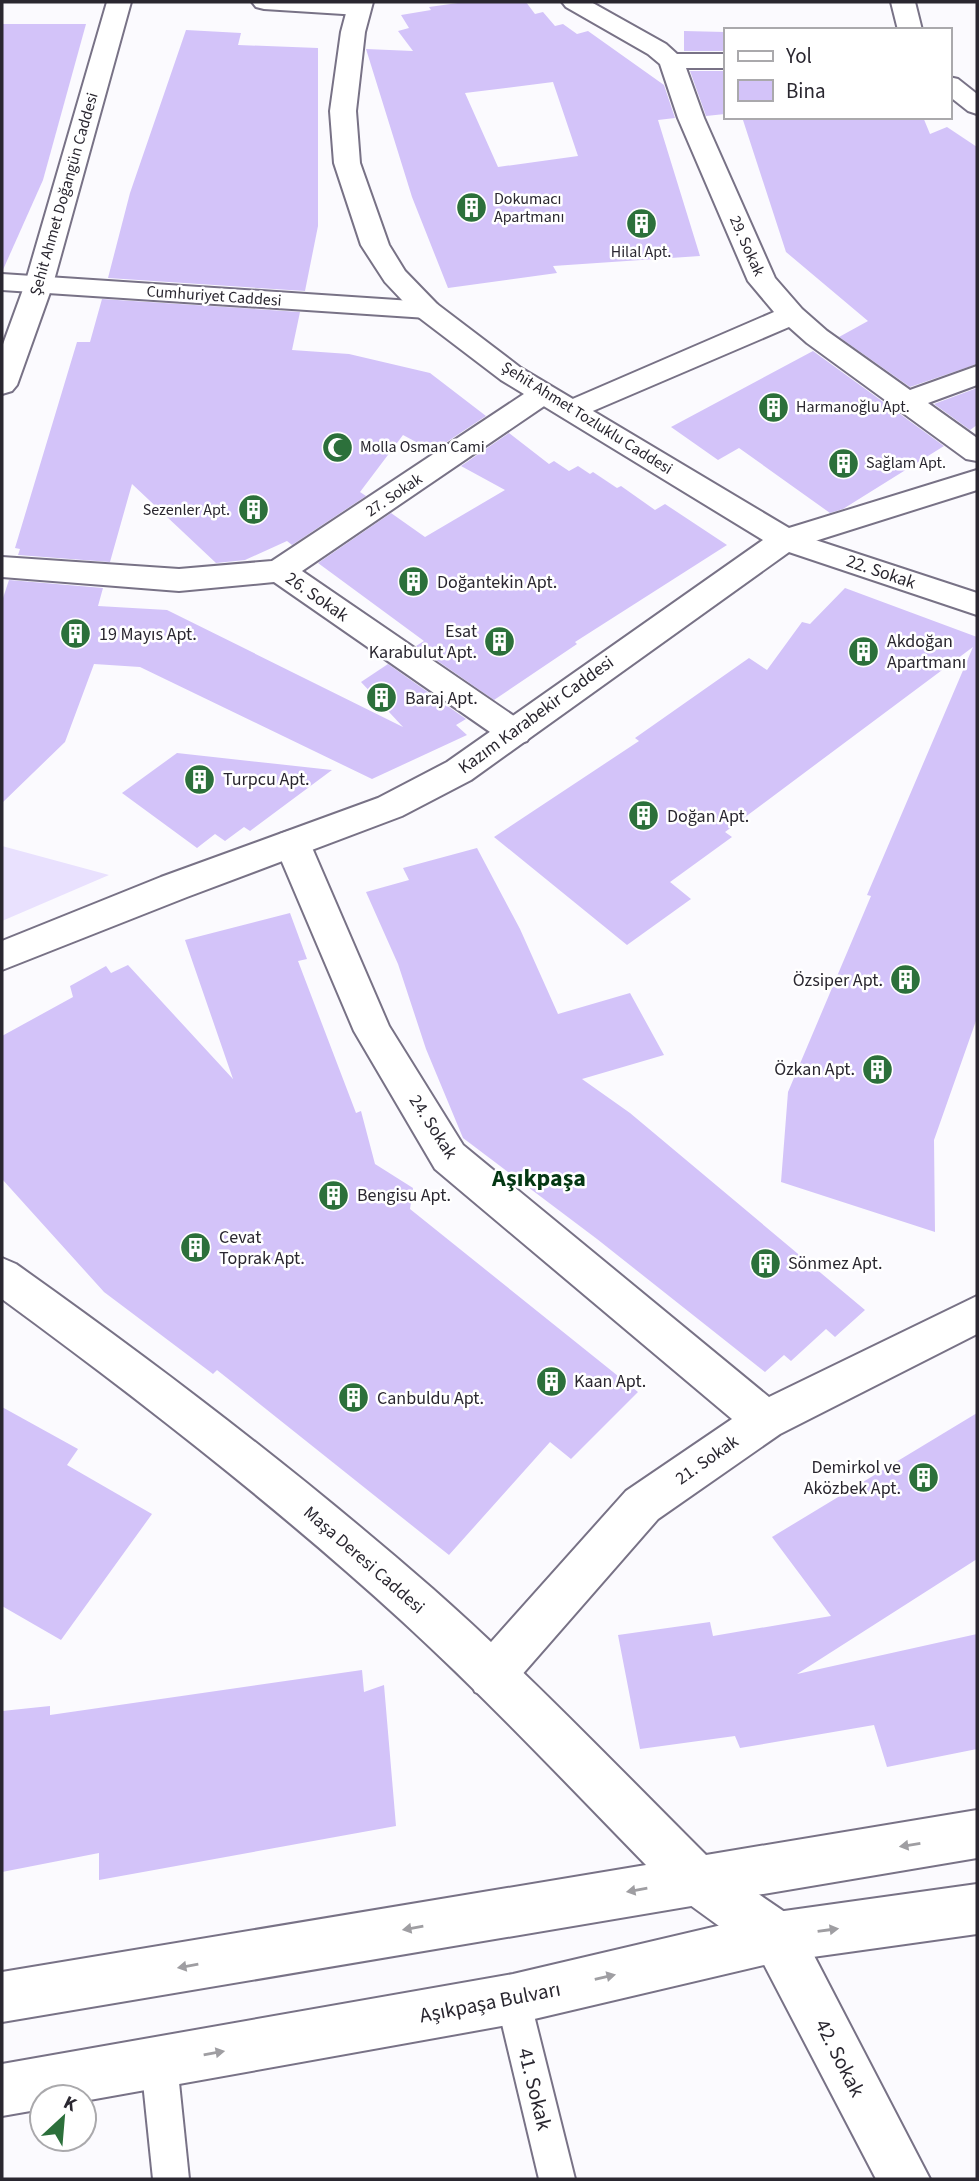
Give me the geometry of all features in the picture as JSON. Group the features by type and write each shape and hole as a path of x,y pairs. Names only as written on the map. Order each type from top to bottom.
{"street":[{"name":"Şehit Ahmet Doğangün Caddesi","path":"2,385 39,284 119,2"},
{"path":"264,2 360,5"},
{"path":"574,2 657,49 671,61 724,61"},
{"path":"903,2 910,28"},
{"name":"Şehit Ahmet Tozluklu Caddesi","path":"360,5 353,32 343,111 347,163 375,245 395,276 427,310 511,374 785,540"},
{"name":"29. Sokak","path":"671,61 691,118 762,281 792,316 977,452"},
{"path":"951,85 977,106"},
{"name":"Cumhuriyet Caddesi","path":"2,282 427,310"},
{"path":"570,410 792,316"},
{"path":"906,401 977,375"},
{"name":"27. Sokak","path":"280,571 542,394"},
{"name":"Kazım Karabekir Caddesi","path":"2,956 174,887 390,807 459,771 785,540 977,480"},
{"name":"22. Sokak","path":"785,540 977,604"},
{"name":"26. Sokak","path":"2,567 179,580 280,571 515,733"},
{"name":"24. Sokak","path":"292,843 373,1031 449,1157 765,1420"},
{"name":"Maşa Deresi Caddesi","path":"2,1276 131,1369 306,1508 418,1606 696,1880 778,1937"},
{"name":"21. Sokak","path":"491,1676 642,1505 765,1420 977,1314"},
{"path":"2,1997 977,1834"},
{"name":"Aşıkpaşa Bulvarı","path":"2,2090 513,1999 778,1937 977,1909"},
{"name":"42. Sokak","path":"778,1937 904,2179"}],"lane":[{"name":"41. Sokak","path":"513,1999 557,2179"},
{"path":"159,2063 171,2179"}],"shaded area":[{"path":"2,846 109,875 2,921"}],"building":[{"path":"465,2 526,2 535,14 543,12 555,26 563,24 577,34 588,31 664,85 675,118 658,120 700,256 553,266 557,273 448,288 412,197 366,49 413,51 398,31 409,28 401,15 431,10 429,7","holes":["553,82 578,156 498,167 465,93"]},
{"path":"2,24 86,24 43,180 2,272"},
{"path":"186,30 241,33 238,45 318,48 318,226 305,291 108,278 130,193"},
{"path":"684,31 724,32 724,51 684,51"},
{"path":"690,71 724,71 724,114 706,116"},
{"path":"743,119 924,119 930,134 947,127 977,147 977,364 910,387 839,337 868,321 786,252"},
{"path":"102,299 300,312 292,350 349,354 430,373 486,416 433,451 403,435 360,492 366,496 292,545 287,541 245,560 216,563 132,484 110,562 18,555 20,549 15,548 77,342 90,342"},
{"path":"813,351 944,446 843,509 830,513 739,448 718,460 671,427"},
{"path":"977,388 977,425 970,430 934,404"},
{"path":"509,433 549,464 554,461 569,471 578,466 590,474 593,472 617,488 621,486 655,510 665,504 727,545 575,642 577,644 494,700 416,646 424,641 318,563 391,513 425,537 505,490 461,466"},
{"path":"9,580 103,588 98,606 167,610 403,727 361,682 388,664 466,719 456,725 467,735 372,779 140,667 94,664 65,742 2,803 2,601"},
{"path":"845,588 977,637 977,1018 934,1140 935,1232 781,1182 788,1092 871,896 867,895 973,647 725,832 732,837 670,882 691,899 627,945 494,837 639,741 635,738 749,658 767,670 802,622 810,624"},
{"name":"Turpcu Apt.","path":"177,753 332,770 250,831 244,827 225,841 215,834 197,848 122,793"},
{"path":"477,848 520,929 558,1014 630,993 664,1055 582,1079 630,1113 865,1310 835,1337 826,1329 791,1361 784,1355 765,1372 597,1239 463,1138 426,1049 398,964 366,892 409,880 403,868"},
{"path":"290,913 307,959 298,961 356,1113 361,1111 375,1164 413,1188 410,1209 638,1392 571,1459 550,1442 449,1555 217,1370 213,1374 104,1292 2,1179 2,1036 73,997 70,986 106,966 111,973 128,965 233,1079 185,940"},
{"path":"2,1407 78,1449 67,1465 152,1514 61,1640 2,1606"},
{"path":"977,1413 977,1559 797,1674 977,1634 977,1749 887,1767 874,1725 740,1748 735,1736 640,1749 618,1635 710,1622 713,1636 831,1616 772,1537"},
{"path":"362,1670 364,1692 384,1685 396,1826 99,1880 99,1853 2,1872 2,1711 50,1706 50,1715"}],"place":[{"name":"Dokumacı Apartmanı","path":"471,208"},
{"name":"Hilal Apt.","path":"641,223"},
{"name":"Harmanoğlu Apt.","path":"773,407"},
{"name":"Molla Osman Cami","path":"337,447"},
{"name":"Sağlam Apt.","path":"843,463"},
{"name":"Sezenler Apt.","path":"253,510"},
{"name":"Doğantekin Apt.","path":"414,582"},
{"name":"19 Mayıs Apt.","path":"76,634"},
{"name":"Esat Karabulut Apt.","path":"500,641"},
{"name":"Akdoğan Apartmanı","path":"864,651"},
{"name":"Baraj Apt.","path":"382,698"},
{"name":"Turpcu Apt.","path":"200,779"},
{"name":"Doğan Apt.","path":"644,816"},
{"name":"Özsiper Apt.","path":"906,980"},
{"name":"Özkan Apt.","path":"878,1069"},
{"name":"Bengisu Apt.","path":"334,1195"},
{"name":"Cevat Toprak Apt.","path":"196,1247"},
{"name":"Sönmez Apt.","path":"765,1263"},
{"name":"Kaan Apt.","path":"551,1381"},
{"name":"Canbuldu Apt.","path":"354,1398"},
{"name":"Demirkol ve Aközbek Apt.","path":"924,1477"}],"district":[{"name":"Aşıkpaşa","path":"539,1178"}]}
